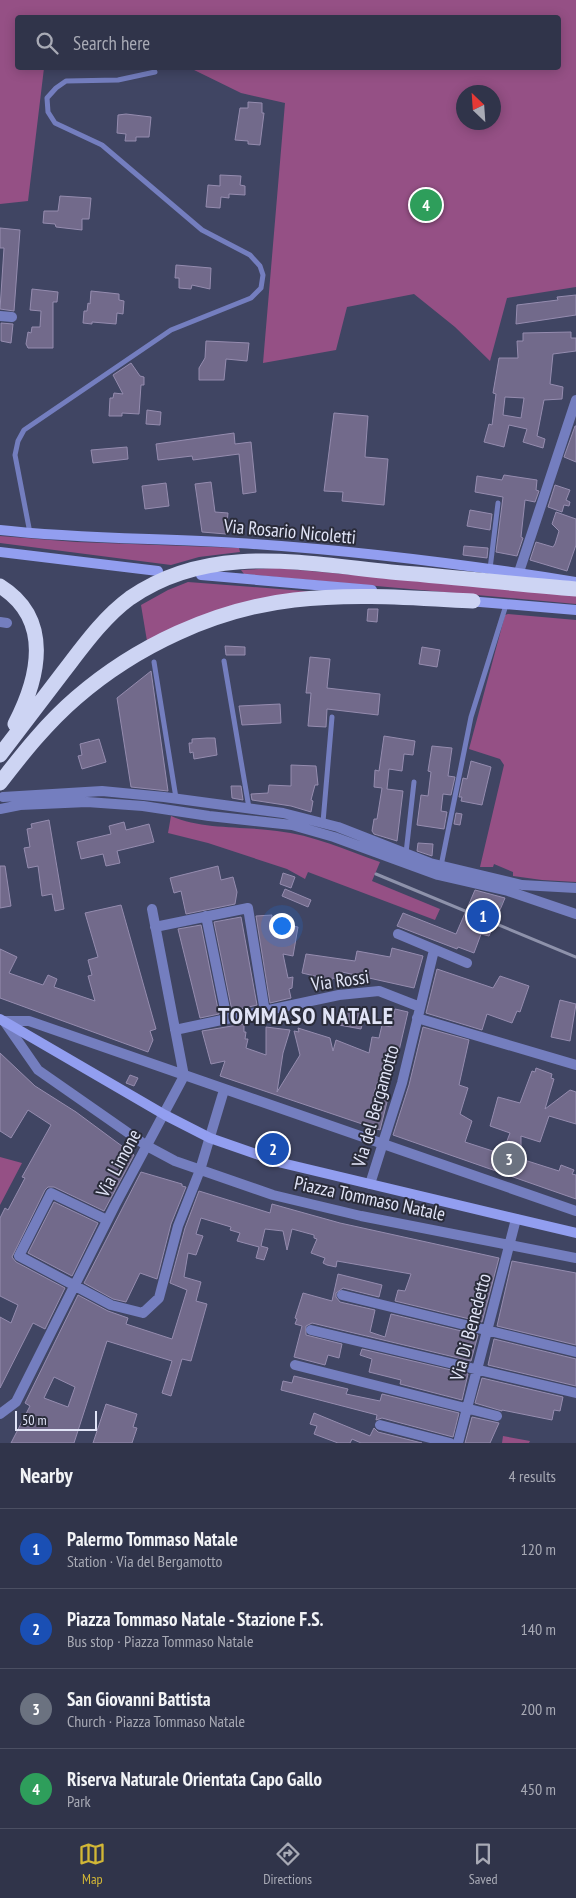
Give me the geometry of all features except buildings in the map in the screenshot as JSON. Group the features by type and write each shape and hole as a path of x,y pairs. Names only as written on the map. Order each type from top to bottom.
{"highway":[{"path":"0,754 96,630 129,599 163,579 188,570 213,564 258,560 576,589"},
{"path":"0,586 14,596 28,616 36,637 37,657 28,696 0,754"},
{"path":"2,790 57,716 75,699 121,664 187,629 240,611 294,600 325,597 404,597 473,601"}],"main road":[{"name":"Via Rosario Nicoletti","path":"0,530 30,534 239,543 519,572 576,582"},
{"path":"0,552 158,571"},
{"path":"201,575 576,610"},
{"name":"Piazza Tommaso Natale","path":"2,1020 165,1115 210,1138 282,1163 576,1233"}],"street":[{"path":"0,316 12,317"},
{"path":"519,572 576,400"},
{"path":"2,790 102,791 176,798 249,808 323,822 440,866 522,884 576,888"},
{"path":"0,809 62,802 96,803 157,807 209,816 292,825 334,837 438,875 513,893 576,914"},
{"path":"155,927 248,908 265,1012"},
{"path":"152,909 184,1076"},
{"path":"206,916 227,1019"},
{"path":"398,934 467,963"},
{"name":"Via del Bergamotto","path":"370,1184 402,1083 434,950"},
{"name":"Via Rossi","path":"175,1030 339,995 379,991 420,1007"},
{"path":"417,1018 576,1065"},
{"path":"2,1020 29,1020 224,1090 576,1211"},
{"name":"Piazza Tommaso Natale","path":"2,1020 38,1070 146,1146 175,1161 273,1195 361,1216 576,1258"},
{"name":"Via Limone","path":"0,1414 16,1402 107,1220 146,1146 165,1115 184,1076"},
{"path":"107,1220 51,1193 19,1256 111,1305 143,1313 159,1298 178,1226 200,1170 224,1090"},
{"name":"Via Di Benedetto","path":"458,1443 516,1219"},
{"path":"342,1295 576,1352"},
{"path":"311,1330 576,1393"},
{"path":"295,1365 497,1416"},
{"path":"380,1425 450,1443"}],"lane":[{"path":"30,534 15,455 18,441 24,430 171,330 251,298 261,288 263,275 260,266 250,255 202,230 102,145 56,123 48,112 48,98 56,88 66,81 118,80 155,72"},
{"path":"490,569 498,503"},
{"path":"440,866 471,717 506,604"},
{"path":"224,661 249,808"},
{"path":"154,662 176,798"},
{"path":"323,822 332,717"},
{"path":"406,854 414,782"}],"path":[{"path":"480,930 492,902 500,905 503,900"}],"shaded area":[{"path":"0,0 576,0 576,287 507,298 490,361 455,327 414,294 347,307 336,350 263,363 285,103 241,93 194,70 561,70 561,15 15,15 15,70 44,70 28,201 0,204"},
{"path":"0,536 76,542 239,548 240,552 199,557 171,565 0,543"},
{"path":"277,568 576,595 576,604 244,574 241,570"},
{"path":"188,582 318,592 147,641 141,605 168,590"},
{"path":"505,615 576,620 576,882 513,876 513,872 494,864 493,867 480,867 504,765 500,759 469,749"},
{"path":"171,816 196,824 210,826 264,829 290,833 329,844 380,862 372,881 440,909 435,920 308,872 305,879 287,869 208,843 168,833"},
{"path":"0,1157 22,1163 0,1205"},
{"path":"503,1436 530,1441 529,1443 502,1443"}],"railway":[{"path":"376,874 576,957"}],"place":[{"name":"Riserva Naturale Orientata Capo Gallo","path":"426,205"},
{"name":"Palermo Tommaso Natale","path":"483,916"},
{"name":"Piazza Tommaso Natale - Stazione F.S.","path":"273,1149"},
{"name":"San Giovanni Battista","path":"509,1159"}],"district":[{"name":"TOMMASO NATALE","path":"306,1015"}]}
